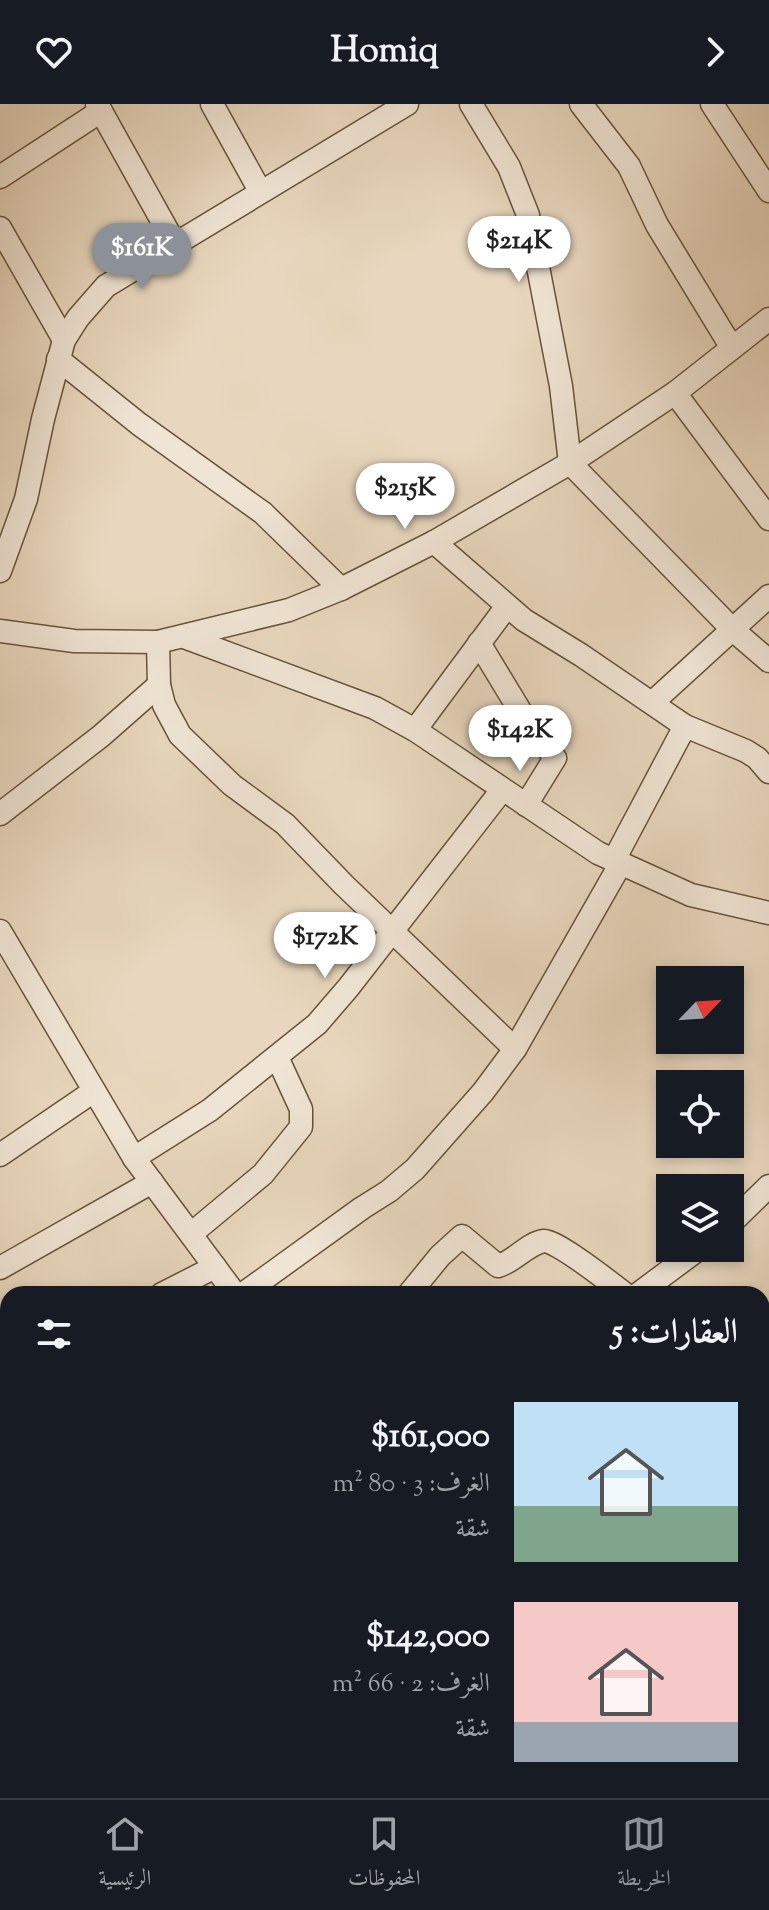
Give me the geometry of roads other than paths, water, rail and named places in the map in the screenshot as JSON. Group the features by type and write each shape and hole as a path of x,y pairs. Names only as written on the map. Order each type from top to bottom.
{"street":[{"path":"212,104 260,191"},
{"path":"0,571 26,499 61,350 78,318 106,286 260,191 378,110 407,104"},
{"path":"471,104 509,167 528,215 561,386 570,463 733,630 769,661"},
{"path":"581,104 629,166 657,225 732,348"},
{"path":"712,104 769,191"},
{"path":"0,177 99,108 175,244"},
{"path":"0,228 61,350 139,424 263,513 341,589"},
{"path":"0,631 74,641 158,642 289,610 341,589 434,542 570,463 675,393 769,319"},
{"path":"675,393 769,519"},
{"path":"434,542 524,620 653,702 685,726 746,751 769,772"},
{"path":"653,702 769,596"},
{"path":"415,730 507,606"},
{"path":"184,637 375,708 415,730 598,853 691,895 769,913"},
{"path":"158,642 159,685 164,705 180,735 232,785 285,824 515,1049"},
{"path":"479,643 522,714 555,758 526,805"},
{"path":"0,814 101,736 159,685"},
{"path":"254,1286 389,1191 415,1169 483,1092 515,1049 617,861 685,726"},
{"path":"134,1158 210,1110 317,1024 502,790"},
{"path":"0,931 134,1158 229,1286"},
{"path":"191,1234 263,1174 301,1127 301,1109 277,1057"},
{"path":"0,1155 94,1091"},
{"path":"0,1268 152,1182"},
{"path":"744,1212 766,1194"},
{"path":"416,1286 440,1256 462,1236 498,1266 538,1243 550,1242 615,1286"},
{"path":"650,1286 684,1262"},
{"path":"178,1286 215,1267"}]}
